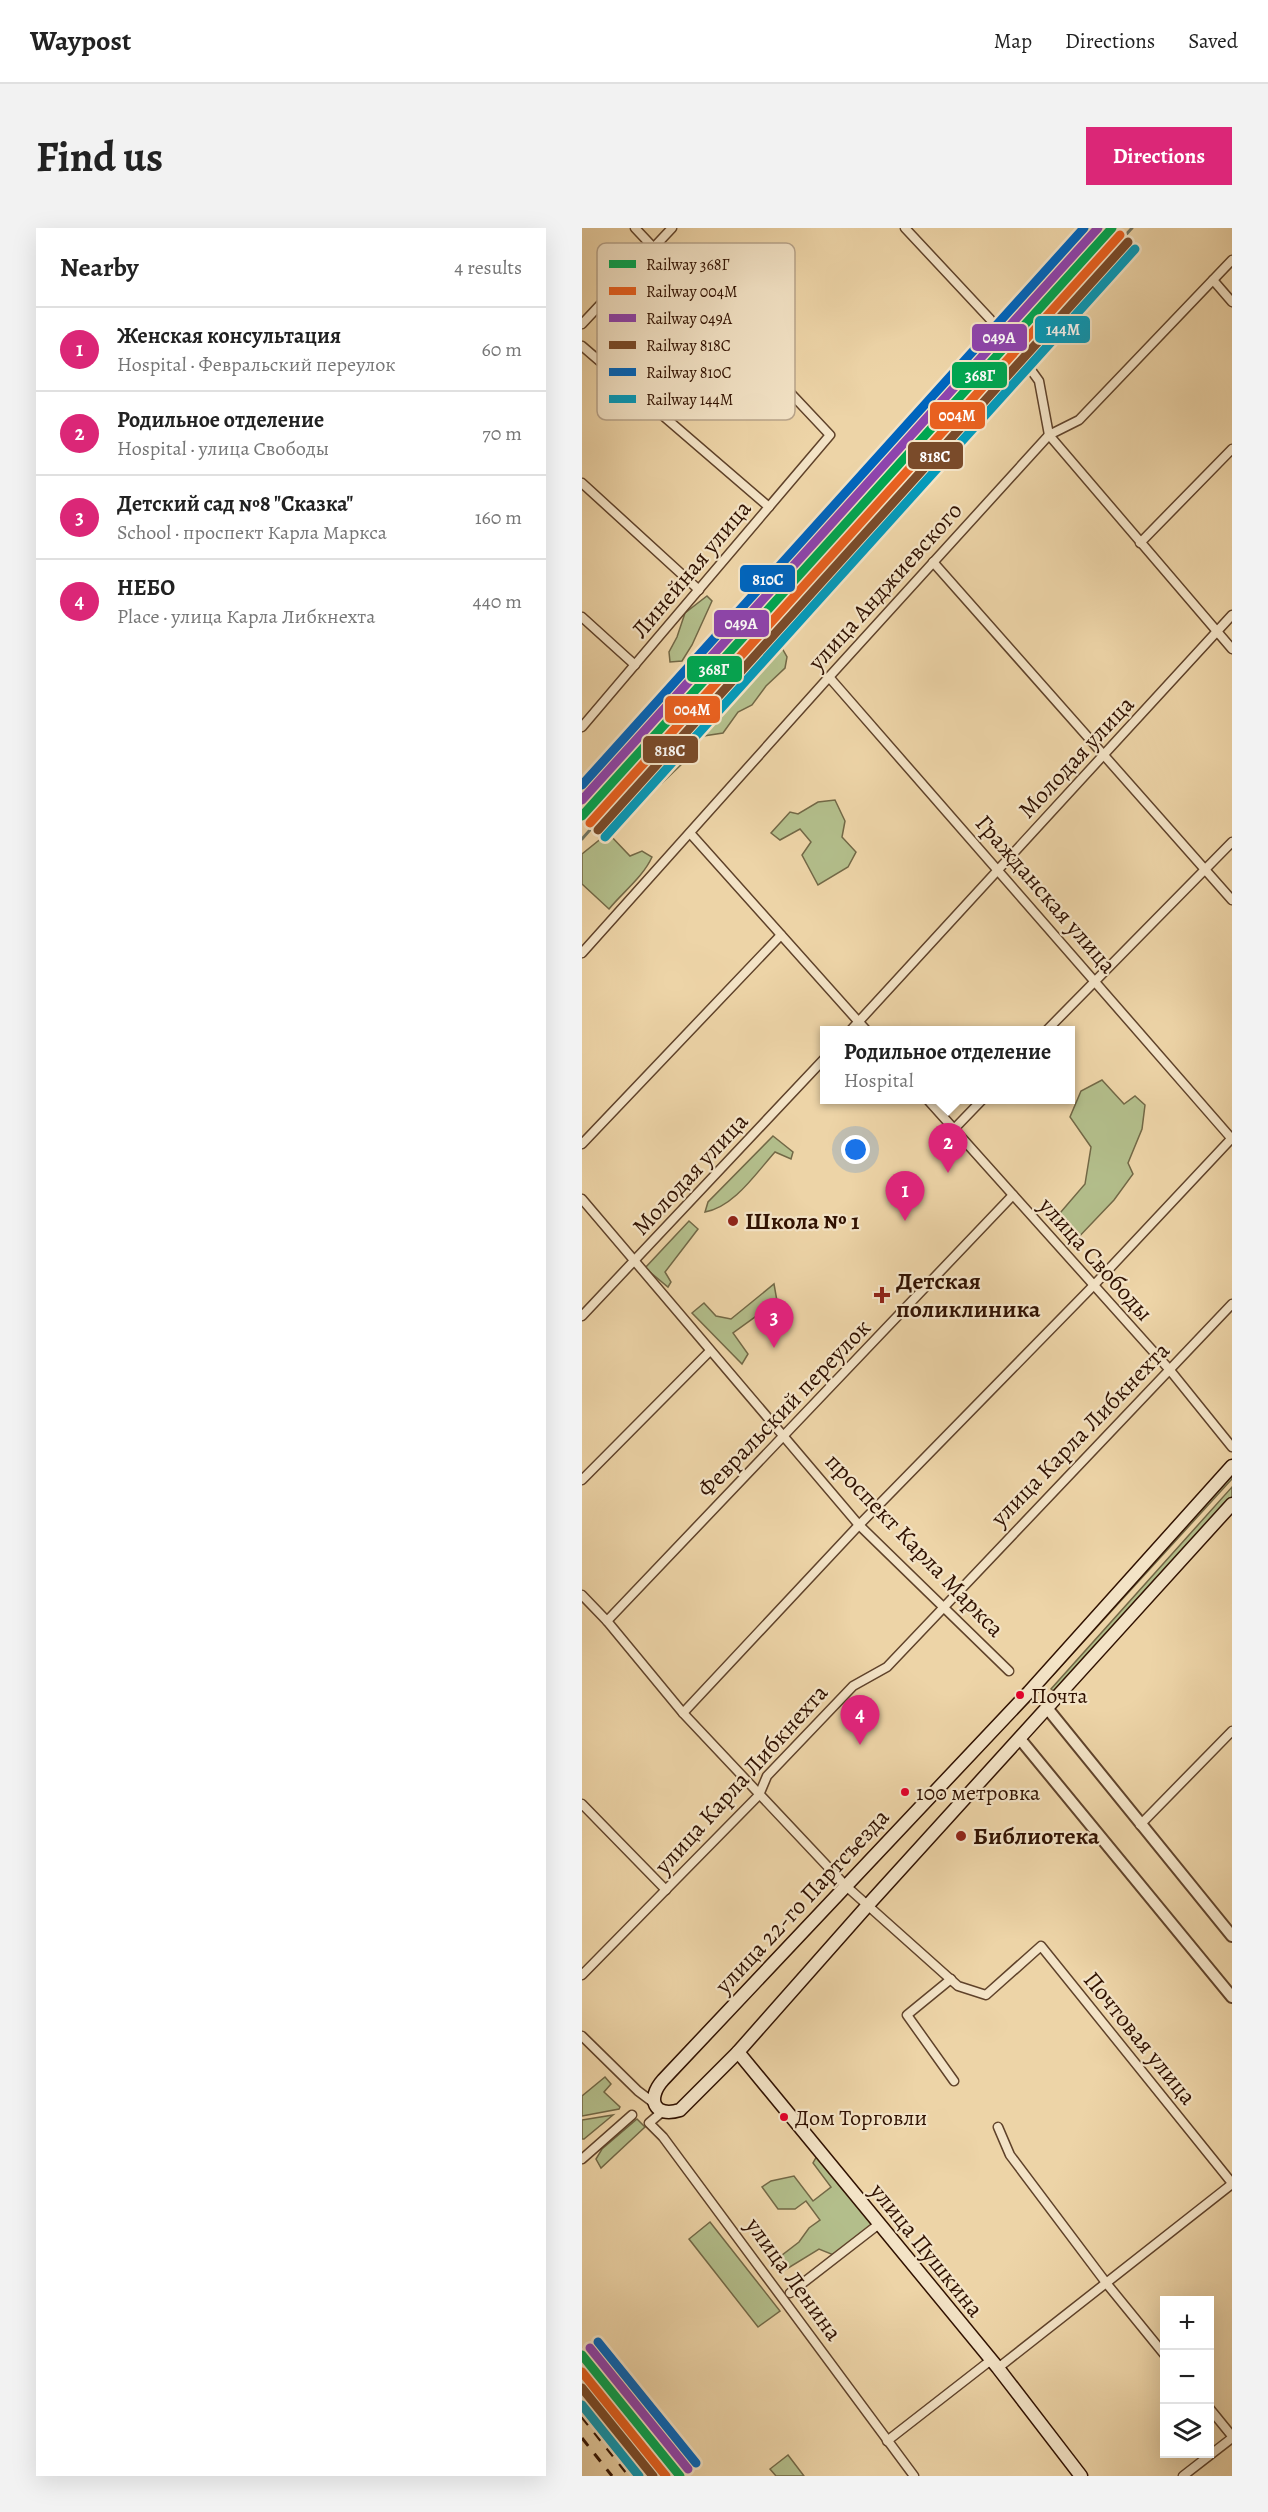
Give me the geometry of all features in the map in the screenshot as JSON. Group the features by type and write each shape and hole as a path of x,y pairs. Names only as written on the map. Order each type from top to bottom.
{"main road":[{"name":"улица 22-го Партсъезда","path":"1232,1466 1034,1686 663,2080 655,2089 658,2106 680,2110 738,2052 868,1905 1232,1504"},
{"name":"улица Пушкина","path":"738,2052 994,2364 1081,2476"}],"street":[{"path":"635,228 649,243"},
{"path":"658,243 672,228"},
{"path":"905,228 990,319"},
{"name":"улица Анджиевского","path":"582,953 1049,435 1078,420 1232,260"},
{"path":"1213,280 1232,302"},
{"path":"582,324 597,308"},
{"path":"1013,345 1039,381 1049,435 1232,650"},
{"path":"582,346 597,359"},
{"name":"Линейная улица","path":"582,728 830,435 795,398"},
{"path":"668,420 769,507"},
{"path":"1140,543 1232,449"},
{"path":"582,483 699,590"},
{"path":"933,562 1103,757 1232,900"},
{"name":"Молодая улица","path":"855,1026 1232,615"},
{"path":"582,617 635,665"},
{"name":"Гражданская улица","path":"829,677 1232,1138"},
{"path":"690,832 862,1026"},
{"path":"1051,1026 1232,842"},
{"path":"582,1144 781,935"},
{"name":"Молодая улица","path":"582,1316 820,1063"},
{"name":"улица Свободы","path":"932,1104 1169,1369 1232,1447"},
{"path":"954,1129 978,1104"},
{"path":"682,1713 859,1525 1094,1285 1232,1138"},
{"name":"Февральский переулок","path":"607,1621 784,1438 1013,1195"},
{"name":"проспект Карла Маркса","path":"582,1199 859,1525 1009,1671"},
{"name":"улица Карла Либкнехта","path":"582,1976 759,1795 767,1776 853,1686 887,1667 943,1605 1232,1304"},
{"path":"582,1480 710,1351"},
{"path":"582,1595 607,1621 682,1713 846,1886 951,1979 907,2015 954,2081"},
{"path":"1047,1708 1232,1936"},
{"path":"1140,1825 1232,1731"},
{"path":"1020,1739 1232,1997"},
{"path":"582,1804 666,1890"},
{"name":"Почтовая улица","path":"951,1979 958,1986 986,1995 1041,1946 1232,2183"},
{"path":"582,2036 658,2106"},
{"name":"улица Ленина","path":"658,2106 649,2123 663,2137 914,2476"},
{"path":"582,2159 633,2115"},
{"path":"998,2127 1010,2155 1107,2284 1161,2350"},
{"path":"887,2441 1107,2284 1232,2183"},
{"path":"790,2293 879,2224"},
{"path":"1183,2476 1232,2437 1214,2415"}],"green space":[{"path":"707,596 712,601 692,645 682,661 670,662 669,652 685,613"},
{"path":"777,630 783,636 778,641 787,657 785,668 766,686 752,705 738,712 723,733 697,737 684,748 683,763 662,783 649,769 727,681"},
{"path":"835,800 845,821 842,837 856,852 848,867 818,885 802,855 811,842 800,829 780,840 771,833 790,812 798,814 818,802"},
{"path":"608,833 630,856 642,851 652,857 638,878 609,909 582,884 582,854"},
{"path":"1102,1080 1124,1104 1135,1096 1145,1105 1142,1129 1128,1163 1133,1174 1114,1200 1074,1242 1054,1220 1085,1184 1091,1147 1070,1117 1081,1091"},
{"path":"773,1136 793,1152 791,1159 775,1152 735,1196 716,1209 705,1212 708,1202"},
{"path":"689,1221 698,1229 665,1272 671,1282 668,1287 645,1268"},
{"path":"774,1284 777,1301 733,1333 748,1354 742,1364 692,1313 704,1303 716,1316 731,1319"},
{"path":"1232,1469 1232,1479 1053,1675 1045,1678"},
{"path":"1232,1487 1232,1497 1055,1692 1051,1689"},
{"path":"605,2077 611,2084 604,2092 620,2107 619,2109 582,2116 582,2096"},
{"path":"613,2115 584,2139 582,2139 582,2120"},
{"path":"637,2119 645,2127 601,2168 596,2159 602,2149"},
{"path":"818,2154 877,2224 836,2256 819,2249 785,2270 777,2259 799,2242 809,2228 820,2220 806,2201 795,2209 778,2209 762,2187 771,2181 794,2176 813,2201 831,2187 813,2163"},
{"path":"710,2222 780,2311 758,2327 689,2239"},
{"path":"788,2455 804,2476 776,2476 770,2469"}],"waterway":[{"path":"1025,345 1132,228"},
{"path":"582,839 861,521 1013,358"}],"railway":[{"path":"582,796 1093,228"},
{"path":"582,777 607,761"},
{"path":"582,2398 644,2476"},
{"path":"582,2417 629,2476"},
{"path":"582,2438 612,2476"}],"rail line":[{"name":"810С","path":"582,785 1084,228"},
{"name":"049А","path":"582,800 1098,228"},
{"name":"368Г","path":"582,816 1112,228"},
{"name":"004М","path":"590,823 1120,235"},
{"name":"818С","path":"598,830 1128,242"},
{"name":"144М","path":"605,837 1135,249"},
{"name":"810С","path":"598,2342 696,2463"},
{"name":"049А","path":"590,2348 688,2469"},
{"name":"368Г","path":"582,2355 680,2476"},
{"name":"004М","path":"582,2372 666,2476"},
{"name":"818С","path":"582,2388 653,2476"},
{"name":"144М","path":"582,2405 639,2476"}],"place":[{"name":"Родильное отделение","path":"948,1173"},
{"name":"Школа № 1","path":"733,1221"},
{"name":"Женская консультация","path":"905,1221"},
{"name":"Детская поликлиника","path":"882,1295"},
{"name":"Детский сад №8 \"Сказка\"","path":"774,1348"},
{"name":"Почта","path":"1020,1695"},
{"name":"НЕБО","path":"860,1745"},
{"name":"100 метровка","path":"905,1792"},
{"name":"Библиотека","path":"961,1836"},
{"name":"Дом Торговли","path":"784,2117"}]}
